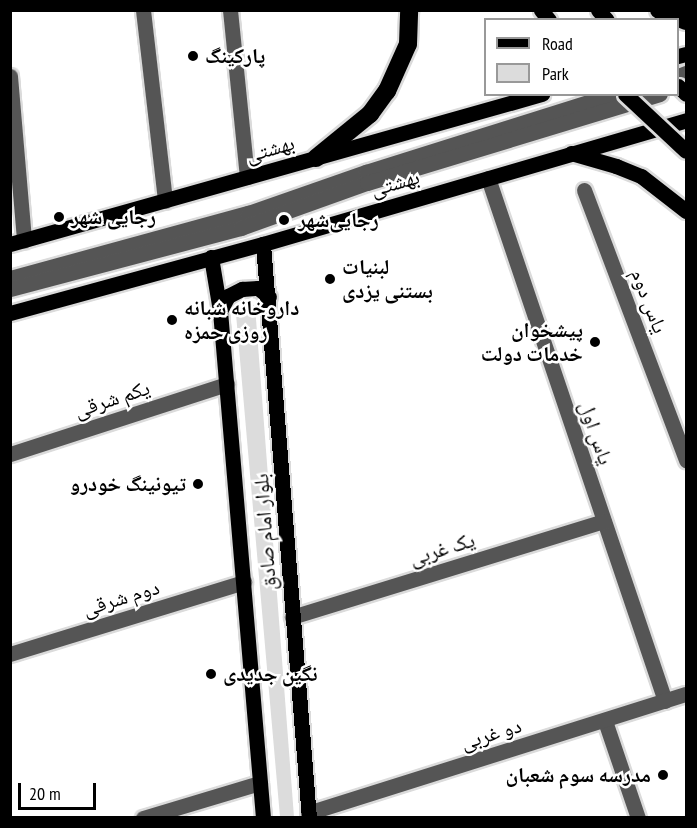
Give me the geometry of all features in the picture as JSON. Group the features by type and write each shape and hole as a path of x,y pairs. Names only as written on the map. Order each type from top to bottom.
{"highway":[{"path":"316,158 370,114 387,91 408,45 409,10"},
{"path":"659,10 687,21"}],"main road":[{"name":"بهشتی","path":"17,242 535,96"},
{"path":"627,96 687,151"},
{"name":"بهشتى","path":"10,313 263,244 687,120"},
{"path":"570,153 616,166 641,176 687,211"},
{"name":"بلوار امام صادق","path":"263,244 269,297 308,815"},
{"name":"بلوار امام صادق","path":"211,257 220,311 227,384 262,818"},
{"path":"220,311 228,296 242,289 258,288 269,297"}],"street":[{"path":"143,10 165,201"},
{"path":"230,10 247,177"},
{"path":"10,76 17,242"},
{"path":"10,278 249,213 366,172 607,96"},
{"path":"10,289 241,228 367,183 653,96"},
{"name":"یاس اول","path":"488,178 665,701"},
{"name":"یاس دوم","path":"584,190 687,460"},
{"name":"یکم شرقی","path":"10,454 227,384"},
{"name":"یک غربی","path":"292,616 604,521"},
{"name":"دوم شرقی","path":"10,654 244,582"},
{"name":"دو غربی","path":"308,815 687,694"},
{"path":"605,721 638,818"},
{"path":"143,818 260,783"}],"green space":[{"path":"248,301 255,306 294,817 280,817 236,314"}],"place":[{"name":"پارکینگ","path":"193,56"},
{"name":"رجایی شهر","path":"59,217"},
{"name":"رجایی‌شهر","path":"284,220"},
{"name":"لبنیات بستنی یزدی","path":"330,279"},
{"name":"داروخانه شبانه روزی حمزه","path":"172,320"},
{"name":"پیشخوان خدمات دولت","path":"595,342"},
{"name":"تیونینگ خودرو","path":"198,484"},
{"name":"نگین جدیدی","path":"211,674"},
{"name":"مدرسه سوم شعبان","path":"663,775"}]}
